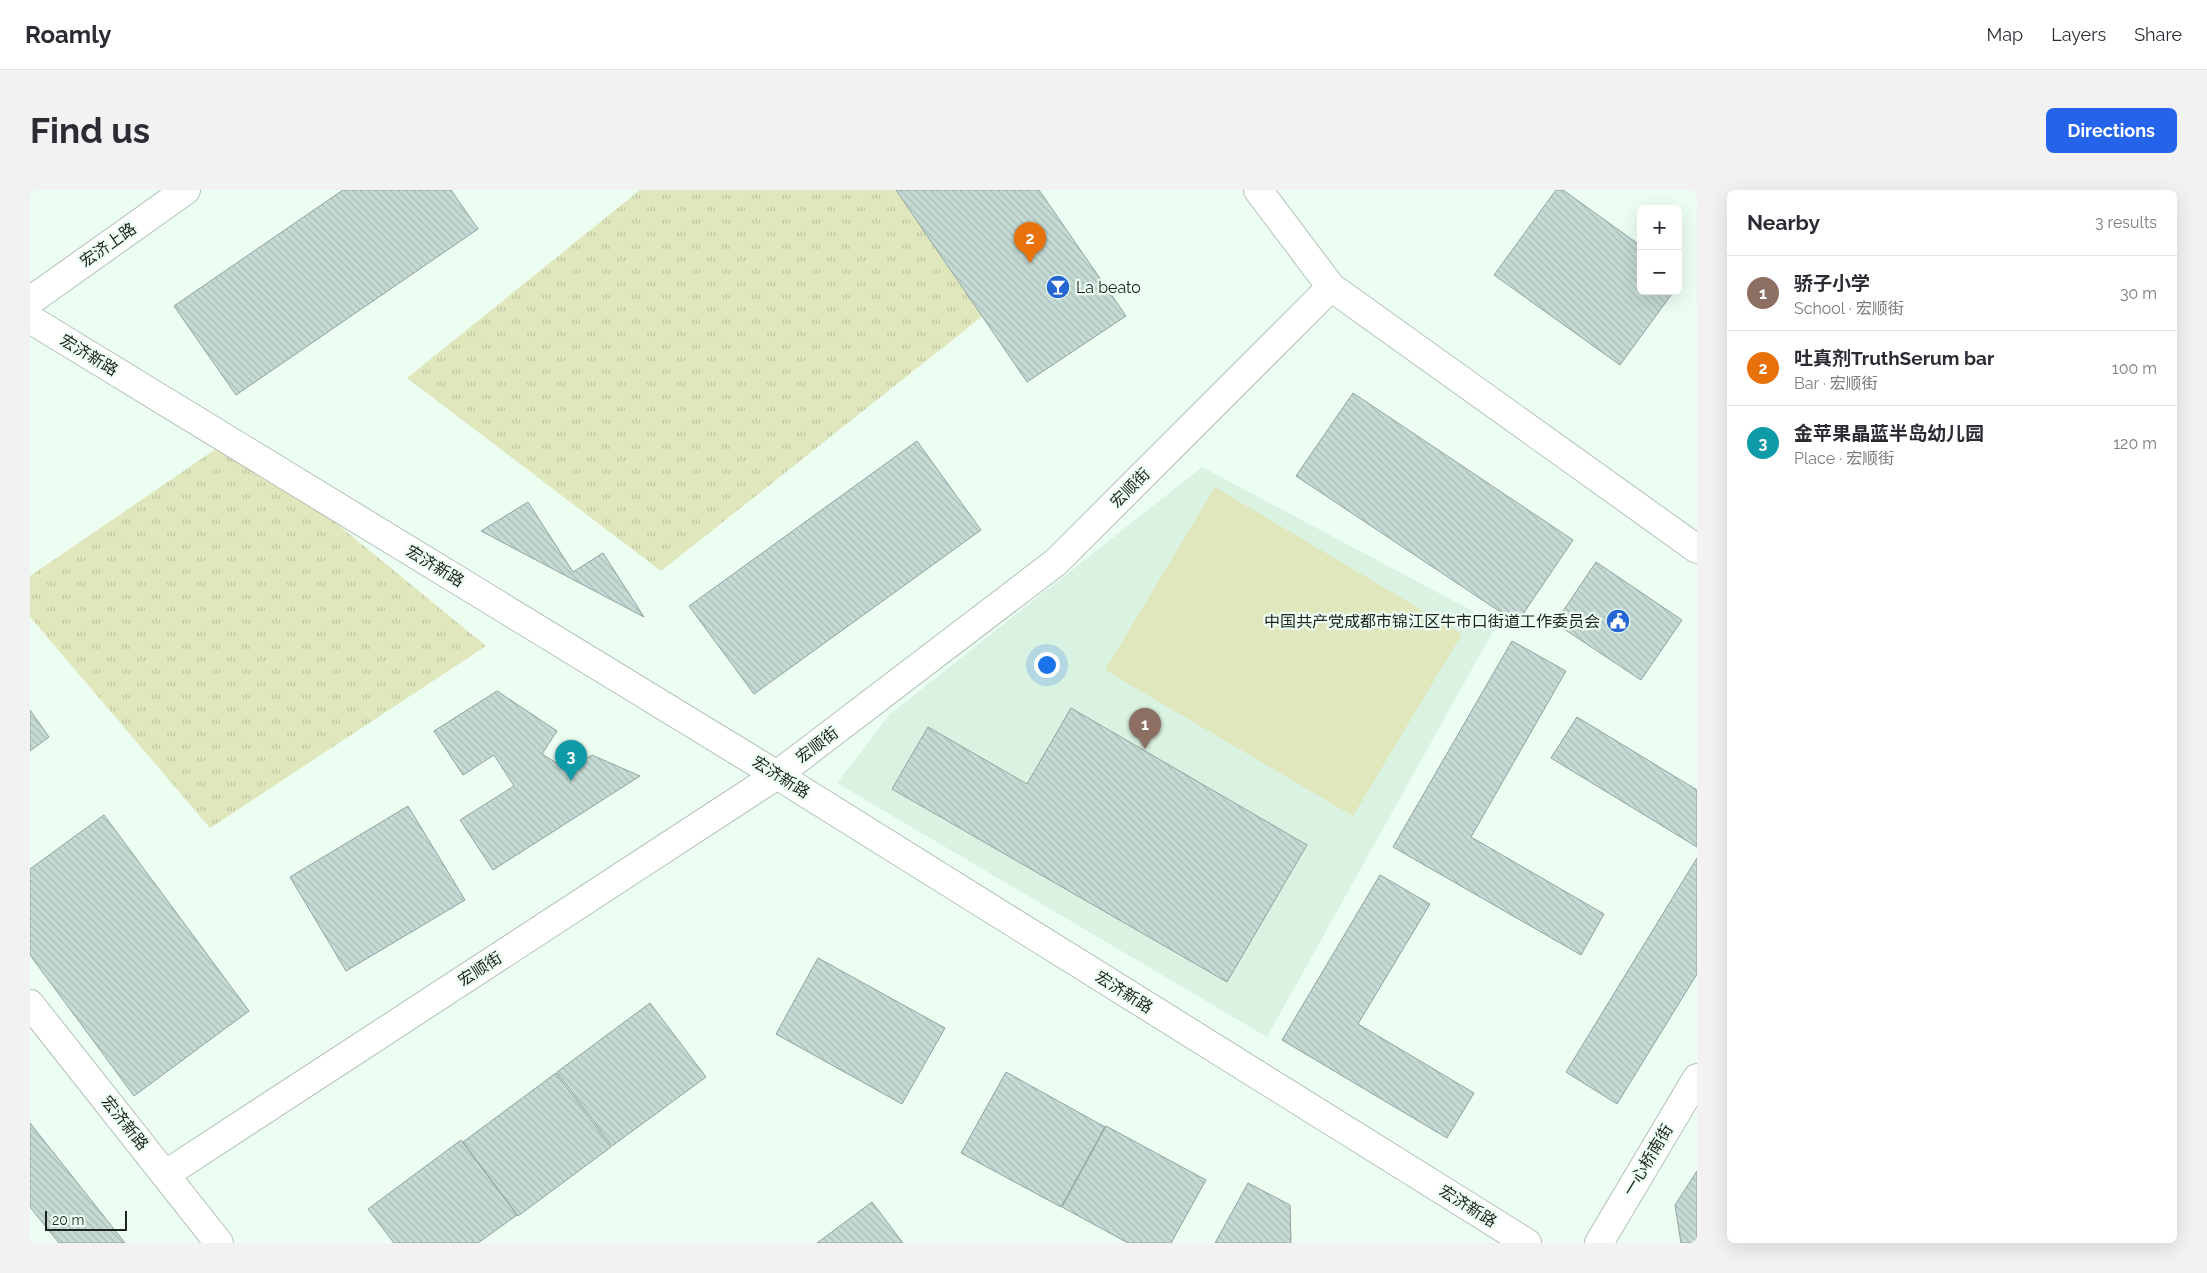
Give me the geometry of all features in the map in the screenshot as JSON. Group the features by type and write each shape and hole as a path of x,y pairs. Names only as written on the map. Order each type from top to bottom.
{"street":[{"name":"宏济上路","path":"30,301 186,190"},
{"path":"1258,190 1331,287 1697,549"},
{"name":"宏顺街","path":"166,1174 777,775 1056,562 1331,287"},
{"name":"宏济新路","path":"30,319 777,775 1527,1243"},
{"name":"宏济新路","path":"30,1004 219,1243"},
{"name":"一心桥南街","path":"1599,1243 1697,1078"}],"shaded area":[{"path":"1202,467 1497,624 1267,1037 837,783 889,715"}],"green space":[{"path":"640,190 930,190 998,304 661,571 407,378"},
{"path":"232,438 486,646 210,828 30,617 30,576"},
{"path":"1215,487 1462,634 1353,816 1105,670"}],"building":[{"path":"343,190 451,190 478,229 236,395 174,306"},
{"path":"896,190 1039,190 1126,316 1027,382"},
{"path":"1556,190 1563,190 1637,243 1637,295 1671,295 1620,365 1494,275"},
{"path":"1353,393 1573,540 1517,623 1296,476"},
{"path":"917,441 981,530 754,694 689,606"},
{"path":"528,502 573,572 603,553 644,617 481,531"},
{"name":"中国共产党成都市锦江区牛市口街道工作委员会","path":"1596,562 1682,620 1641,680 1555,623"},
{"path":"1512,641 1566,671 1471,837 1604,914 1581,955 1393,847"},
{"path":"497,691 557,731 542,754 568,770 592,755 640,776 493,870 460,820 514,786 494,755 463,775 434,731"},
{"path":"1071,708 1307,845 1227,982 892,789 928,727 1027,784"},
{"path":"30,710 49,737 30,751"},
{"path":"1577,717 1697,790 1697,847 1551,758"},
{"path":"408,806 465,900 346,971 290,877"},
{"path":"104,815 249,1011 134,1096 30,955 30,869"},
{"path":"1697,858 1697,974 1617,1104 1566,1072"},
{"path":"1380,875 1430,904 1358,1024 1474,1093 1447,1138 1282,1040"},
{"path":"818,958 945,1028 902,1104 776,1034"},
{"path":"650,1003 706,1077 612,1146 557,1072"},
{"path":"1006,1072 1105,1127 1061,1207 961,1153"},
{"path":"556,1073 611,1147 518,1216 463,1142"},
{"path":"30,1123 125,1243 59,1243 30,1207"},
{"path":"1106,1126 1206,1180 1171,1243 1128,1243 1062,1207"},
{"path":"461,1140 517,1215 478,1243 394,1243 368,1209"},
{"path":"1697,1171 1697,1243 1681,1243 1675,1205"},
{"path":"1248,1183 1290,1205 1291,1243 1215,1243"},
{"path":"872,1202 903,1243 817,1243"}],"place":[{"name":"吐真剂TruthSerum bar","path":"1030,263"},
{"name":"La beato","path":"1058,287"},
{"name":"中国共产党成都市锦江区牛市口街道工作委员会","path":"1618,621"},
{"name":"骄子小学","path":"1145,749"},
{"name":"金苹果晶蓝半岛幼儿园","path":"571,781"}]}
